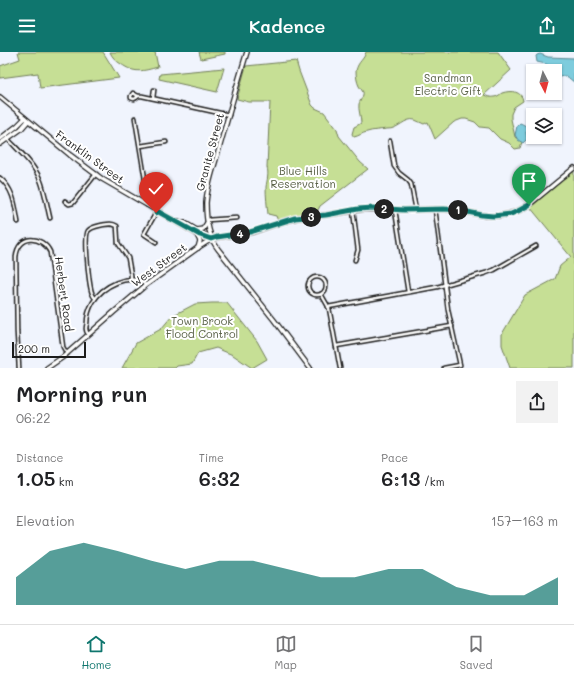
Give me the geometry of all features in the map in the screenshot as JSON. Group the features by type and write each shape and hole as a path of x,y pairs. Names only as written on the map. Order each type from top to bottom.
{"main road":[{"name":"Granite Street","path":"247,52 228,115 208,191 206,208 211,239 310,368"},
{"name":"Franklin Street","path":"0,97 70,155 115,187 176,221 183,222 197,232 211,239"},
{"path":"0,144 6,136 25,118"},
{"path":"0,139 21,129 28,121"},
{"name":"West Street","path":"47,368 67,354 88,334 146,285 211,239 250,232 295,218 326,215 367,208 395,210 458,210 488,216 511,214 531,204 574,168"},
{"path":"197,248 200,241 197,232 204,229 208,221"}],"street":[{"path":"153,98 154,90"},
{"path":"138,96 228,115"},
{"path":"135,118 148,198 147,205"},
{"path":"6,136 29,161 38,174 50,218"},
{"path":"390,141 394,166 411,184 416,210"},
{"path":"140,146 166,142"},
{"path":"65,201 69,204 73,203 96,174"},
{"path":"0,178 8,186 13,195 18,222"},
{"path":"435,209 448,310 460,365 444,368"},
{"path":"353,210 358,249 355,260"},
{"path":"395,210 408,292"},
{"path":"156,242 144,234 157,211"},
{"path":"208,221 237,218"},
{"path":"95,298 92,294 87,262 87,234 91,228 106,224 116,225 118,228 118,243 128,258 131,280"},
{"name":"Herbert Road","path":"19,368 16,255 19,246 26,240 33,240 43,243 50,252 63,346 67,354"},
{"path":"328,307 445,285 490,272 536,246"},
{"path":"313,278 320,278 325,282 325,288 321,294 313,294 308,289 308,282 313,278"},
{"path":"88,334 86,330 90,306 95,298 104,290 124,280 142,282 146,285"},
{"path":"321,294 328,307 340,368"},
{"path":"336,346 452,326"}],"green space":[{"path":"18,52 103,52 119,78 40,88 38,73 0,78 0,66 20,59"},
{"path":"110,52 155,52 158,67 139,71 131,69 117,62"},
{"path":"199,52 225,52 225,54 201,59"},
{"name":"Sandman Electric Gift","path":"366,52 498,52 511,70 484,95 493,97 502,93 516,92 521,95 523,101 514,107 511,114 515,137 522,142 520,148 515,149 509,143 500,139 489,128 480,127 475,122 466,119 454,122 435,139 428,122 424,124 415,120 408,120 395,128 369,131 354,137 352,134 354,127 361,123 359,106 363,94 359,87 356,71"},
{"name":"Blue Hills Reservation","path":"296,61 312,105 324,112 337,129 339,136 360,162 368,169 320,206 316,214 297,215 278,221 276,216 268,214 266,197 270,102 249,102 237,99 246,66"},
{"path":"224,68 217,92 159,79 160,74"},
{"path":"574,171 574,368 510,368 502,345 502,334 525,295 555,279 560,266 571,257 530,207"},
{"name":"Town Brook Flood Control","path":"227,303 257,341 267,359 252,368 233,355 216,348 198,353 192,364 177,366 175,368 122,368 136,343 161,329 172,316 195,304"}],"water":[{"path":"540,54 548,57 574,58 574,82 566,76 562,76 562,64 546,64 537,62 537,55"},
{"path":"520,123 526,127 526,140 523,143 518,140 515,135 517,126"}],"route":[{"path":"156,213 157,211 200,235 211,239 263,229 295,218 326,215 358,209 444,209 482,215 500,216 511,214 529,205"}]}
